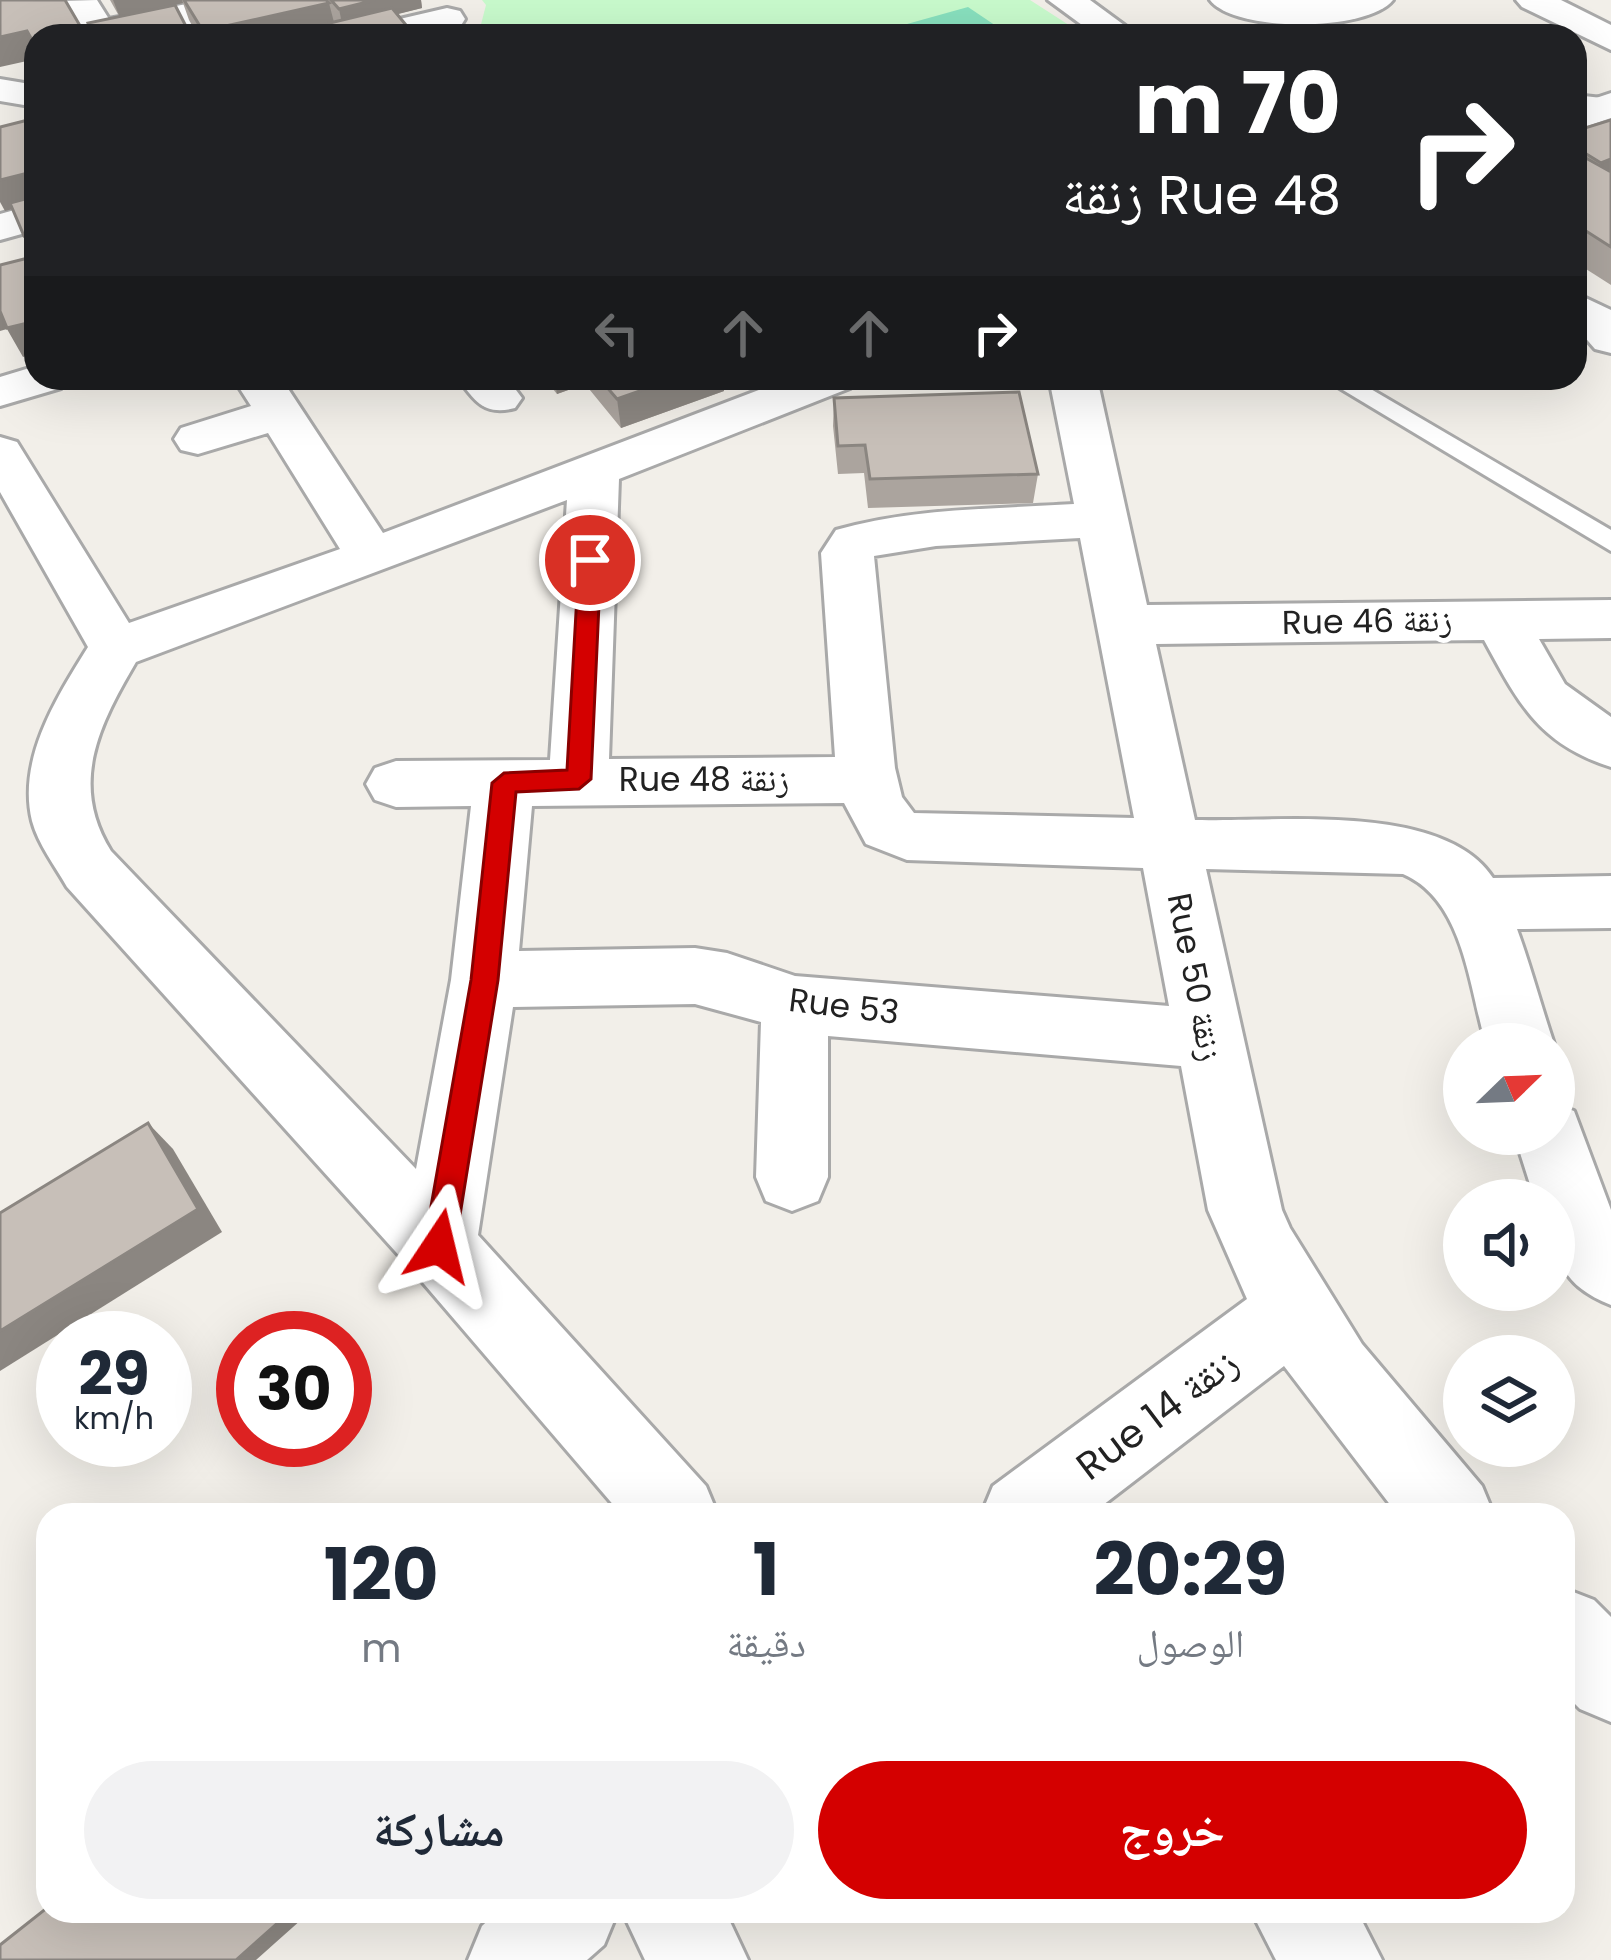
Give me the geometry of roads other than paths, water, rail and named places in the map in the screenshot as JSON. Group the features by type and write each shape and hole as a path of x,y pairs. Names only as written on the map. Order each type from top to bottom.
{"street":[{"path":"146,24 261,0"},
{"path":"1066,0 1103,24"},
{"path":"1228,0 1272,13 1318,11 1375,0"},
{"path":"1534,0 1583,24"},
{"path":"40,10 85,7"},
{"path":"666,1503 439,1246 89,868 63,822 60,786 67,742 79,708 116,648 594,473 752,390"},
{"name":"Rue 50 زنقة","path":"1075,390 1245,1210 1292,1313 1346,1389 1443,1503"},
{"path":"198,439 268,396 372,557"},
{"path":"0,452 56,538 116,648"},
{"path":"579,779 594,473"},
{"path":"1102,520 936,530 854,542 848,553 867,780 875,810 895,833 1403,849 1438,860 1461,881 1474,904 1513,1023"},
{"name":"Rue 46 زنقة","path":"1123,625 1611,619"},
{"path":"1500,620 1558,713 1611,745"},
{"name":"Rue 48 زنقة","path":"396,784 867,780"},
{"path":"439,1246 484,980 504,783"},
{"path":"1474,904 1611,902"},
{"name":"Rue 53","path":"484,980 695,976 727,981 795,1005 1207,1039"},
{"path":"793,1177 795,1005"},
{"path":"1557,1155 1581,1230 1611,1268"},
{"name":"Rue 14 زنقة","path":"1038,1503 1292,1313"},
{"path":"1575,1643 1611,1678"},
{"path":"516,1960 557,1923"},
{"path":"677,1923 700,1960"},
{"path":"1308,1923 1334,1960"}],"lane":[{"path":"1355,390 1611,542"}]}
